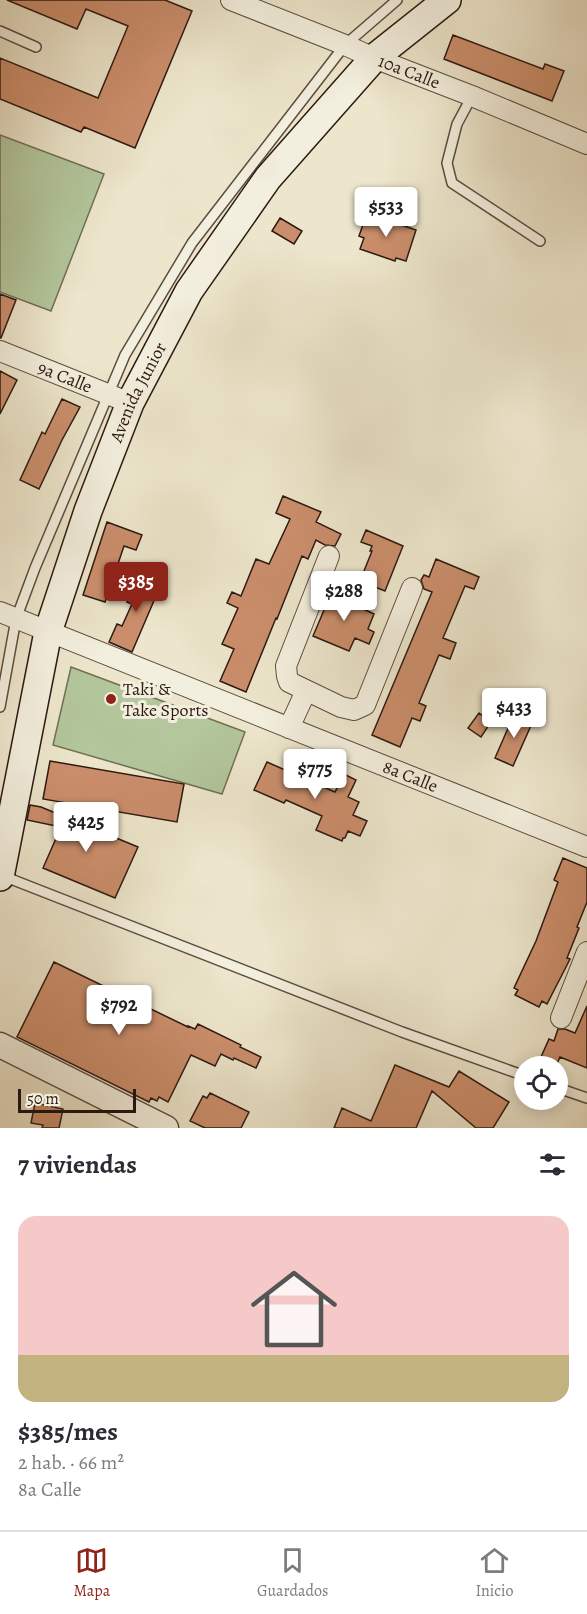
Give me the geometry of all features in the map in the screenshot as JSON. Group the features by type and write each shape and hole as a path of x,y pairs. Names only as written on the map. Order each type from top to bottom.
{"main road":[{"name":"Avenida Junior","path":"0,876 48,632 88,511 119,398 268,177 374,58 447,0"}],"street":[{"name":"10a Calle","path":"231,0 587,144"},
{"name":"9a Calle","path":"0,351 119,398"},
{"path":"329,556 286,666 286,676 289,682 341,707 354,710 365,705 412,588"},
{"name":"8a Calle","path":"8,616 587,847"},
{"path":"289,728 306,691"},
{"path":"561,1018 587,952"},
{"path":"0,1045 166,1128"}],"lane":[{"path":"0,707 8,616 35,568 119,398 125,354 192,243 345,45 397,0"},
{"path":"0,32 36,47"},
{"path":"472,96 457,124 447,163 452,183 540,241"},
{"path":"0,876 402,1032 514,1072"},
{"path":"568,1091 587,1098"}],"green space":[{"path":"0,135 104,174 51,311 0,292"},
{"name":"Taki & Take Sports","path":"71,667 245,732 222,794 53,745"}],"building":[{"path":"7,0 165,0 192,11 135,148 84,127 81,132 0,99 0,58 98,98 128,26 86,9 77,29"},
{"path":"453,35 543,69 545,64 564,71 552,101 444,59"},
{"path":"367,213 416,230 406,261 396,258 395,261 360,249 364,238 359,236"},
{"path":"280,218 302,231 294,244 272,231"},
{"path":"0,294 16,300 1,338 0,338"},
{"path":"0,371 17,380 0,414"},
{"path":"62,399 80,407 39,489 20,480 42,432 45,434"},
{"path":"283,496 321,512 316,522 341,534 335,546 325,545 316,540 308,559 302,556 246,692 220,681 234,649 222,644 238,608 227,603 232,592 241,596 256,559 269,564 290,519 276,513"},
{"path":"107,522 142,535 136,550 124,546 105,602 83,595"},
{"path":"366,530 403,546 385,591 360,581 372,551 370,551 372,546 361,542"},
{"path":"436,559 479,577 474,589 465,586 443,638 456,643 450,659 439,655 419,703 426,706 420,721 412,718 400,747 372,735 432,592 424,589 421,580 424,575 429,577"},
{"path":"145,575 162,582 132,652 109,642 117,624 122,626 132,604 127,602 137,581 141,583"},
{"path":"333,589 352,597 350,603 374,614 368,629 374,632 369,644 355,638 349,651 313,636"},
{"path":"516,710 533,721 513,766 495,758"},
{"path":"479,713 491,722 481,737 468,728"},
{"path":"50,761 184,784 177,822 43,799"},
{"path":"267,762 335,792 344,774 356,780 348,797 359,802 353,815 367,821 360,836 348,831 342,841 316,830 322,816 286,800 284,803 254,790"},
{"path":"30,805 41,807 138,847 115,898 43,868 61,827 27,820"},
{"path":"563,858 587,868 587,902 567,958 570,959 547,1004 542,1001 539,1007 515,995 518,990 514,988 536,941 558,882 554,880"},
{"path":"54,962 188,1027 195,1029 198,1024 241,1045 240,1047 261,1057 256,1068 221,1054 215,1066 191,1055 168,1102 159,1097 157,1101 151,1098 149,1102 17,1037"},
{"path":"587,1006 587,1068 568,1060 568,1056 541,1056 549,1039 554,1041 558,1029 575,1033"},
{"path":"395,1065 449,1087 459,1071 509,1102 493,1128 476,1128 432,1091 416,1128 334,1128 342,1108 371,1121"},
{"path":"210,1093 249,1112 241,1128 205,1128 190,1121 203,1096 207,1098"},
{"path":"35,1103 63,1109 59,1128 42,1128 43,1125 31,1123"}],"place":[{"name":"Taki & Take Sports","path":"111,699"}]}
